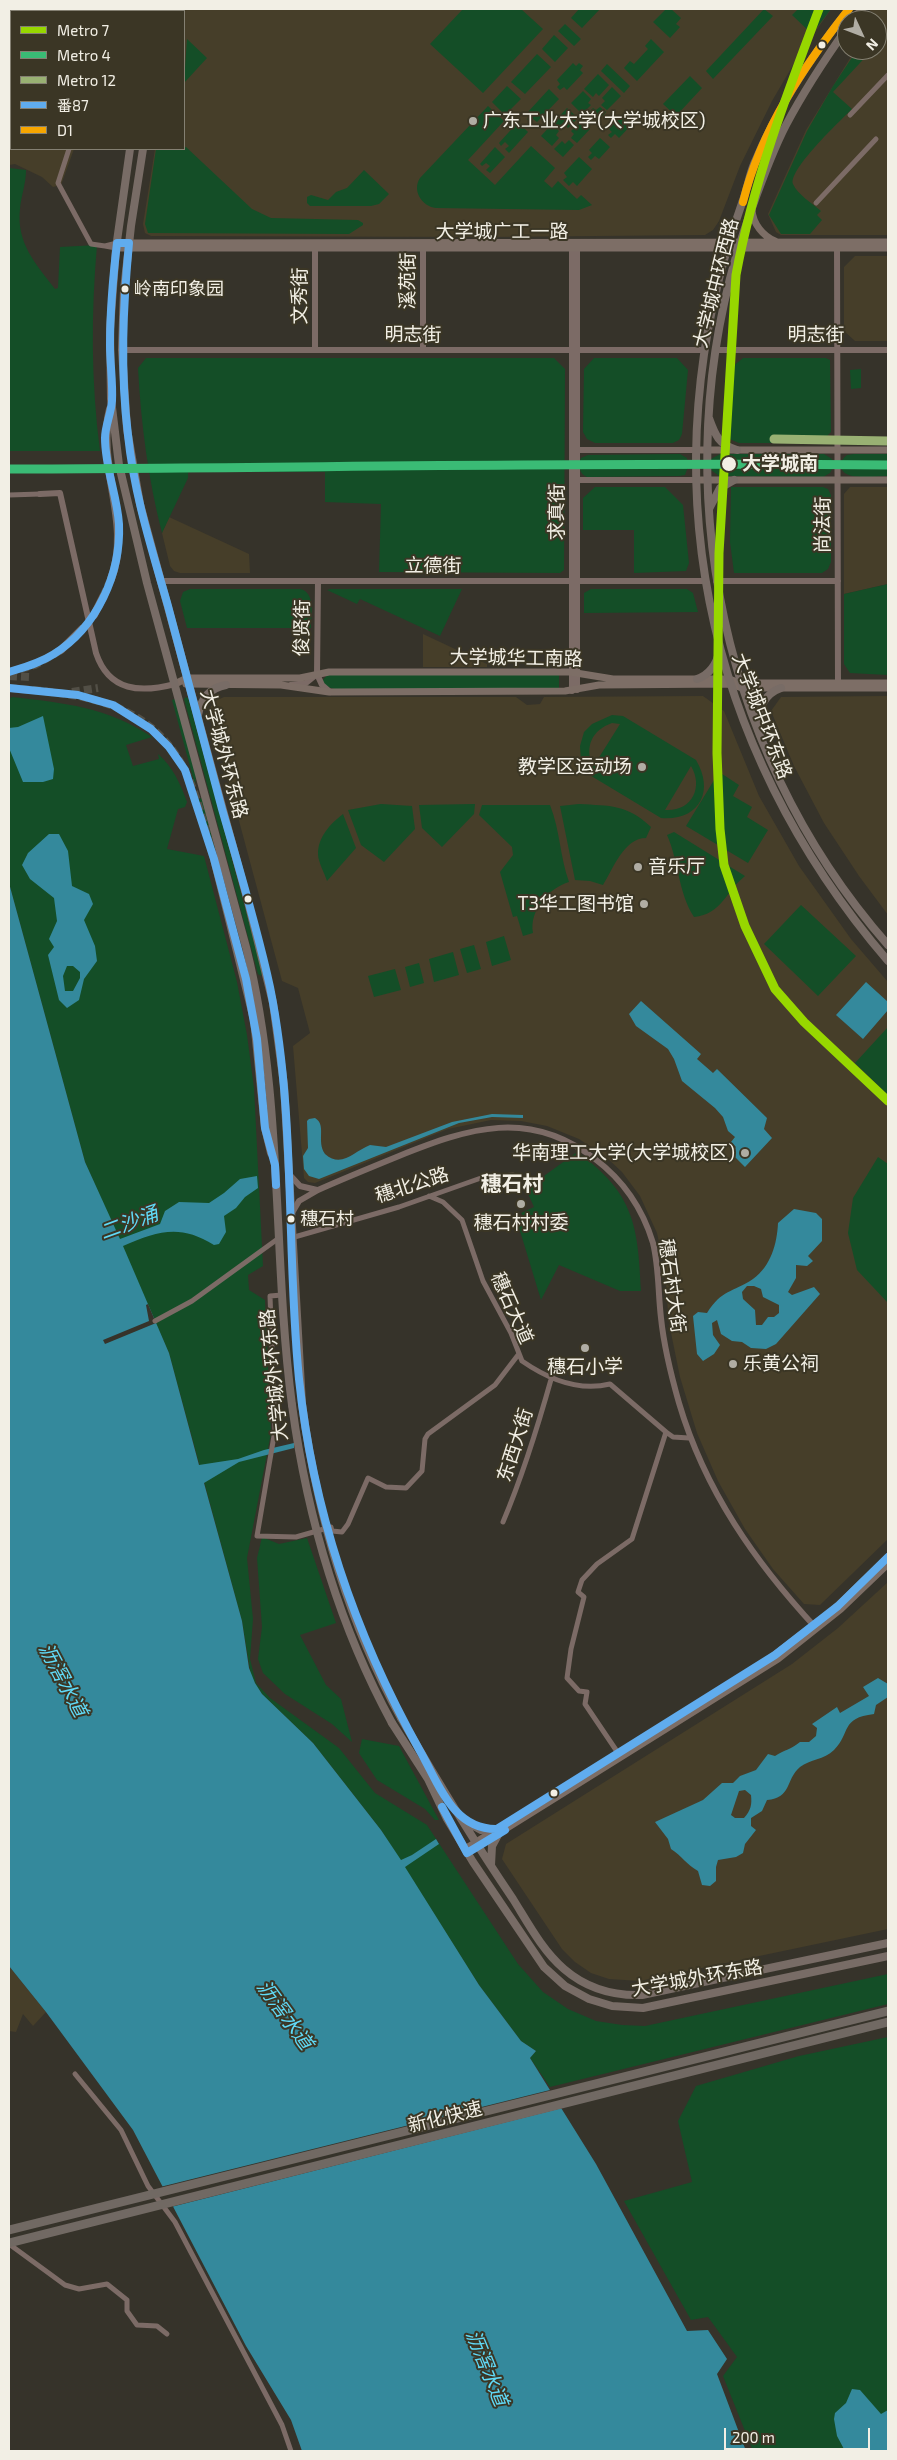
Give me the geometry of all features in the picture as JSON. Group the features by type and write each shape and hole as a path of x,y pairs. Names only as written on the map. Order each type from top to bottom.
{"highway":[{"name":"新化快速","path":"9,2230 888,2010"},
{"name":"新化快速","path":"9,2243 888,2022"}],"main road":[{"name":"大学城中环西路","path":"696,450 698,402 704,350 714,300 728,245 754,166 769,133 809,64 849,9"},
{"name":"大学城中环西路","path":"706,480 707,414 715,350 722,310 739,245 752,205 786,126 837,44"},
{"path":"111,579 116,561 119,535 105,439 112,402 110,344 113,278 130,150"},
{"name":"大学城外环东路","path":"143,150 129,245 122,350 125,417 131,463 160,581 267,976 282,1073 302,1404 318,1496 342,1582 366,1648 401,1718 499,1878 553,1959 583,1982 614,1993 650,1994 888,1943"},
{"path":"752,205 752,216 759,229 768,238 778,242"},
{"name":"大学城广工一路","path":"739,245 778,242 888,248"},
{"name":"大学城广工一路","path":"116,245 837,245 888,242"},
{"path":"113,278 116,274 121,273 126,279"},
{"name":"大学城外环东路","path":"112,402 121,477 147,583 255,980 270,1074 282,1295 292,1405 305,1483 328,1573 354,1643 392,1723 425,1774 466,1851 532,1953 555,1979 576,1994 612,2006 633,2008 652,2006 888,1956"},
{"path":"707,414 719,441 737,450"},
{"path":"696,450 888,450"},
{"name":"大学城中环东路","path":"696,450 696,480 706,581 719,647 729,682 762,768 794,831 836,896 885,951 888,960"},
{"path":"696,480 888,480"},
{"name":"大学城中环东路","path":"706,480 716,581 726,631 741,686 757,728 780,781 811,839 844,889 888,945"},
{"path":"708,513 723,485 734,480"},
{"path":"94,615 103,597"},
{"path":"60,650 82,629"},
{"path":"697,679 704,676 714,665 719,647"},
{"name":"大学城华工南路","path":"175,684 188,681 300,678 326,672 574,673 613,679 697,679 729,682 741,686 781,688 888,683"},
{"name":"大学城华工南路","path":"188,681 226,685 281,685 330,692 574,691 599,685 729,682"},
{"path":"198,720 199,710 205,696 215,687 226,685"},
{"name":"大学城华工南路","path":"741,686 838,685 888,688"},
{"path":"757,728 762,703 772,692 781,688"},
{"path":"214,859 254,1020 265,1128 275,1165"},
{"path":"255,980 260,980 267,976"},
{"path":"270,1074 270,1070 275,1067 281,1069 282,1073"},
{"path":"816,1627 888,1557"},
{"path":"466,1851 752,1670 816,1627 888,1564"},
{"path":"460,1817 482,1830 498,1831"},
{"path":"492,1867 492,1846 498,1831"},
{"path":"488,1886 489,1877 495,1876 499,1878"}],"street":[{"path":"850,115 888,75"},
{"path":"816,203 876,139"},
{"path":"69,150 58,183 92,244 116,245"},
{"name":"文秀街","path":"314,245 315,350"},
{"name":"溪苑街","path":"423,245 423,350"},
{"name":"求真街","path":"574,245 574,691"},
{"name":"尚法街","path":"837,245 838,685"},
{"name":"明志街","path":"122,350 704,350"},
{"name":"明志街","path":"715,350 888,350"},
{"path":"574,450 696,450"},
{"path":"574,480 696,480"},
{"name":"大学城华工南路","path":"9,495 60,493 96,653 103,668 117,682 133,688 155,689 175,684"},
{"name":"立德街","path":"160,581 706,581"},
{"name":"俊贤街","path":"318,581 317,674 322,685 330,692"},
{"path":"716,581 838,581"},
{"name":"俊贤街","path":"281,685 306,683 317,674"},
{"name":"穗石村大街","path":"290,1217 299,1201 318,1190 450,1136 489,1128 516,1128 548,1134 575,1146 602,1164 630,1195 644,1219 651,1238 656,1261 663,1329 673,1380 687,1428 706,1474 726,1512 751,1550 783,1592 816,1627"},
{"path":"288,1172 300,1186 318,1190"},
{"name":"穗北公路","path":"292,1238 481,1178 513,1175"},
{"name":"穗石大道","path":"282,1295 270,1296 275,1424 257,1536 289,1538 331,1527 332,1531 344,1530 368,1478 390,1488 406,1488 423,1469 425,1439 433,1430 466,1408 495,1385 518,1355 511,1334 486,1288 462,1220 444,1202 429,1196"},
{"path":"155,1321 192,1301 278,1238"},
{"path":"518,1355 524,1362 580,1387 595,1388 610,1384 673,1437 689,1438"},
{"name":"东西大街","path":"503,1522 531,1448 552,1376"},
{"path":"616,1750 585,1704 587,1692 579,1690 567,1678 584,1597 578,1592 582,1580 596,1564 632,1539 666,1432"},
{"path":"75,2074 121,2130 148,2186 175,2222 282,2426 291,2451"},
{"path":"9,2243 65,2285 79,2289 107,2284 127,2300 127,2311 137,2325 157,2326 167,2334"}],"shaded area":[{"name":"广东工业大学(大学城校区)","path":"831,9 796,60 772,101 740,166 719,221 713,230 705,235 489,237 151,236 145,233 143,224 155,150 185,150 185,10 177,10"},
{"path":"868,9 888,9 888,235 781,235 776,232 768,214 806,130 849,60 887,60 887,10"},
{"path":"10,112 10,150 74,150 61,185 53,187 42,177 15,164 9,165"},
{"path":"855,256 888,256 888,341 855,341 844,331 844,267"},
{"path":"850,487 888,487 888,584 844,594 844,494"},
{"path":"169,517 249,554 250,573 180,573 174,571 170,566 162,533"},
{"path":"423,634 487,664 487,667 423,667"},
{"name":"华南理工大学(大学城校区)","path":"703,696 724,711 759,796 799,866 851,939 888,982 888,1539 820,1605 804,1604 773,1569 745,1529 718,1481 697,1433 680,1377 669,1323 664,1264 657,1233 640,1196 622,1172 606,1157 579,1139 547,1126 521,1121 491,1120 448,1129 315,1183 308,1182 304,1178 293,1046 310,1033 298,988 282,981 209,709 215,701 224,697 516,697 527,705 540,704 544,697"},
{"path":"888,696 888,915 859,876 824,823 794,766 771,711 781,697"},
{"path":"888,1582 888,1929 640,1981 609,1979 591,1973 575,1962 562,1949 502,1859 506,1844 792,1664 838,1628"},
{"path":"9,1966 46,2012 33,2026 23,2014 16,2032 9,2031"}],"green space":[{"path":"463,9 521,9 543,29 483,93 430,44"},
{"path":"579,9 600,9 582,28 571,18"},
{"path":"666,9 671,9 681,18 676,24 680,27 670,38 653,22"},
{"path":"764,9 773,16 713,79 706,71"},
{"path":"798,9 831,9 812,34 792,15"},
{"path":"565,24 581,39 574,46 558,31"},
{"path":"554,35 568,48 555,62 542,49"},
{"path":"187,39 207,58 185,82"},
{"path":"651,39 664,52 637,81 624,68 630,61 634,64 648,49 645,46"},
{"path":"537,54 551,67 525,94 511,82"},
{"path":"850,60 863,60 833,92 852,109 806,157 794,177 793,184 795,188 821,211 817,215 822,220 810,234 781,234 769,215 807,131"},
{"path":"573,63 576,66 579,63 583,66 580,70 583,73 567,90 564,87 560,90 557,87 560,84 557,80"},
{"path":"607,64 630,86 624,93 601,71"},
{"path":"598,74 609,85 599,96 596,93 593,97 584,89"},
{"path":"690,76 702,88 676,116 663,104"},
{"path":"507,86 521,99 505,115 492,102"},
{"path":"612,87 621,96 607,110 601,105 605,101 602,98"},
{"path":"549,89 559,99 537,122 533,119 530,123 527,119 530,116 527,113"},
{"path":"583,91 591,99 588,103 591,105 582,114 571,103"},
{"path":"488,106 504,121 468,160 495,185 531,146 555,168 544,181 552,188 558,181 577,199 581,195 592,205 579,210 436,208 422,201 417,187 420,178"},
{"path":"600,107 606,112 594,125 585,116 593,108 596,110"},
{"path":"567,108 578,118 568,128 565,125 561,129 554,122"},
{"path":"631,111 635,114 631,118 635,121 619,138 615,134 611,138 608,135 612,132 609,129 625,112 628,114"},
{"path":"581,121 590,129 577,143 571,138 574,134 571,131"},
{"path":"518,122 528,132 509,153 505,149 509,146 505,142 501,146 499,143"},
{"path":"552,124 559,131 556,135 559,138 552,146 541,136"},
{"path":"600,138 610,147 599,159 595,156 591,160 588,157 592,153 589,150"},
{"path":"569,140 574,145 563,157 554,149 562,141 565,144"},
{"path":"495,147 505,157 490,173 486,170 490,166 486,163 482,166 480,164"},
{"path":"185,148 252,209 271,218 358,220 363,225 349,234 148,233 145,224 156,150 185,150"},
{"path":"579,157 592,169 577,186 573,182 569,186 563,180 567,177 564,173"},
{"name":"岭南印象园","path":"9,168 26,170 20,209 21,232 29,252 55,289 58,288 60,247 97,245 93,348 100,451 9,451"},
{"path":"364,170 389,194 379,204 371,206 310,206 307,203 307,197 311,195 328,200 336,192 347,188"},
{"path":"146,358 554,358 565,369 564,570 560,573 379,572 381,504 325,502 325,472 188,472 188,478 162,533 149,471 141,410 138,368"},
{"path":"594,358 677,358 688,370 682,434 679,440 673,443 595,443 587,439 583,432 584,369"},
{"path":"743,358 826,358 830,360 831,432 820,443 739,443 727,438 732,367"},
{"path":"861,369 861,388 851,389 850,370"},
{"path":"680,454 687,458 688,467 685,475 679,476 587,477 582,474 579,466 581,458 588,455"},
{"path":"720,454 824,454 832,459 834,466 830,473 823,477 719,476 711,470 711,459"},
{"path":"854,454 888,454 888,476 861,477 847,474 841,466 843,458"},
{"path":"595,487 665,487 683,505 689,563 686,571 634,573 634,530 583,530 583,498"},
{"path":"731,487 823,487 828,489 831,495 831,562 828,569 822,573 734,573 730,542"},
{"path":"888,584 888,675 850,673 844,664 844,594"},
{"path":"190,589 300,589 305,591 311,599 311,628 187,628 180,601 183,592"},
{"path":"462,589 440,636 360,599 357,604 327,590"},
{"path":"591,589 687,589 693,593 698,612 584,613 584,593"},
{"path":"328,674 559,674 559,690 339,690 327,687 322,681"},
{"path":"12,697 85,708 119,719 152,737 126,745 133,766 159,759 158,754 168,764 179,782 187,802 185,807 178,809 167,849 204,856 237,982 254,1088 263,1266 248,1275 249,1290 265,1300 271,1433 247,1558 253,1619 250,1659 256,1683 270,1698 339,1748 375,1793 427,1825 518,1964 543,1992 568,2009 596,2021 645,2026 888,1974 888,2004 550,2087 530,2058 536,2051 521,2041 479,1985 381,1830 313,1743 262,1694 251,1676 242,1621 169,1353 85,1162 9,883 9,699"},
{"path":"188,698 256,948 262,973 261,976 258,974 184,699"},
{"path":"175,699 196,775 195,785 172,700"},
{"name":"教学区运动场","path":"612,715 623,716 696,760 702,772 704,783 700,802 685,815 674,818 661,818 588,774 581,761 580,746 584,732 592,724","holes":["612,723 620,724 593,767 589,753 592,740 599,730","691,766 696,782 693,797 682,807 674,810 665,810"]},
{"path":"719,772 739,785 733,796 752,807 747,817 768,830 748,863 686,826"},
{"path":"202,797 214,850 209,849 199,800"},
{"path":"381,804 412,806 415,829 384,862 361,845 348,810"},
{"path":"475,804 474,814 442,847 422,828 419,805"},
{"path":"579,804 609,806 626,810 642,819 651,827 646,838 638,839 625,849 603,885 590,881 575,880 560,806"},
{"path":"482,805 550,805 569,882 554,889 537,908 534,916 533,933 523,936 517,916 513,917 500,872 513,855 512,847 479,815"},
{"path":"343,814 356,848 327,881 319,861 320,842 326,831"},
{"path":"674,832 745,876 717,907 703,915 694,917 685,897 667,835"},
{"path":"801,905 856,956 818,996 764,944"},
{"path":"504,936 511,960 492,966 486,942"},
{"path":"474,945 481,969 467,973 460,949"},
{"path":"453,952 459,975 434,982 429,959"},
{"path":"419,963 424,983 410,987 405,967"},
{"path":"395,969 401,990 374,997 368,976"},
{"path":"888,1027 888,1095 855,1063"},
{"path":"577,1152 611,1182 622,1197 629,1212 638,1247 641,1291 620,1291 559,1265 541,1300 517,1221 523,1216 521,1213 534,1207 526,1189"},
{"path":"878,1157 888,1164 888,1303 857,1270 848,1233 853,1198"},
{"path":"262,1537 279,1544 307,1538 336,1623 300,1635 326,1685 341,1699 352,1742 332,1724 285,1694 263,1673 258,1659 262,1627 257,1558"},
{"path":"362,1739 399,1746 439,1820 435,1820 425,1809 377,1780 359,1753"},
{"path":"888,2037 888,2451 753,2451 723,2376 737,2357 708,2317 691,2320 624,2201 692,2182 678,2121 696,2086 799,2056"}],"water":[{"path":"43,716 54,769 53,779 43,782 23,782 9,748 9,728 18,727"},
{"path":"49,834 59,834 68,851 72,886 89,894 93,904 84,920 95,946 97,961 84,979 79,1000 67,1008 59,1000 48,955 54,947 49,939 57,921 54,898 30,879 22,865 28,853","holes":["67,966 73,966 80,972 80,978 73,991 65,991 63,976"]},
{"name":"沥滘水道","path":"9,883 85,1162 120,1239 160,1224 165,1211 179,1202 209,1203 240,1179 257,1176 258,1188 224,1216 226,1232 219,1244 214,1245 190,1234 169,1232 147,1237 123,1246 169,1353 199,1465 238,1459 264,1450 294,1443 294,1448 239,1462 204,1483 242,1621 249,1668 255,1683 262,1694 313,1743 381,1830 401,1860 436,1839 439,1844 405,1867 479,1985 521,2041 536,2051 530,2058 596,2164 687,2331 708,2330 727,2359 717,2374 746,2451 302,2451 291,2420 246,2346 133,2130 46,2012 9,1966"},
{"path":"866,982 888,1002 888,1010 863,1039 836,1015"},
{"path":"641,1001 701,1054 697,1059 713,1073 717,1069 767,1118 764,1129 772,1138 745,1167 731,1153 736,1147 731,1142 735,1137 728,1131 723,1117 682,1081 668,1049 636,1026 629,1014"},
{"path":"492,1114 523,1115 523,1118 492,1117 459,1123 319,1179 309,1176 304,1169 303,1156 308,1148 307,1121 309,1119 315,1118 319,1121 322,1149 325,1154 337,1160 348,1157 370,1145 386,1147 452,1122"},
{"path":"794,1209 816,1213 822,1219 822,1241 808,1256 813,1261 807,1266 796,1265 796,1278 788,1292 792,1295 814,1287 820,1294 776,1344 766,1349 751,1348 742,1342 732,1341 721,1334 717,1320 712,1323 713,1335 720,1345 714,1354 703,1361 697,1354 693,1316 698,1312 707,1313 712,1305 723,1295 759,1274 772,1254 778,1223","holes":["747,1286 761,1289 763,1297 779,1305 779,1313 774,1317 768,1317 762,1325 756,1325 755,1310 743,1299 742,1292"]},
{"path":"878,1678 888,1684 888,1697 876,1705 874,1714 863,1716 851,1723 834,1750 800,1767 781,1796 767,1800 762,1811 751,1818 751,1826 756,1830 745,1844 743,1853 736,1857 718,1860 716,1881 710,1886 702,1885 698,1871 671,1849 668,1839 655,1822 703,1800 722,1783 733,1783 740,1776 756,1770 768,1754 775,1756 800,1742 809,1742 816,1736 817,1728 812,1724 837,1707 840,1713 869,1696 863,1687","holes":["745,1790 751,1795 750,1807 744,1818 735,1818 731,1815 739,1791"]},
{"path":"852,2389 860,2390 881,2414 888,2410 888,2451 845,2451 837,2436 834,2419 835,2413 846,2403"}],"pier":[{"path":"148,1304 156,1323 105,1344 103,1340 149,1321 146,1305"},
{"path":"554,2089 566,2107 171,2207 160,2187"}],"tunnel":[{"path":"103,597 111,579"},
{"path":"9,672 35,665 61,650"},
{"path":"9,676 29,677"},
{"path":"9,688 63,694 114,706 136,717 157,732 174,753 189,779 214,859"},
{"path":"72,692 98,688"}],"metro line":[{"name":"7","path":"819,9 771,140 751,207 736,275 719,553 717,753 720,829 724,865 745,926 775,989 804,1022 888,1101"},
{"name":"12","path":"774,439 888,441"},
{"name":"4","path":"9,469 558,465 888,465"}],"transit line":[{"name":"D1","path":"743,202 751,175 772,125 800,77 849,9"},
{"name":"番87","path":"9,672 43,660 69,643 94,614 111,580 119,543 119,524 107,460 105,438 112,401 111,307 117,243 129,243 125,291 123,363 131,457 144,522 254,920 270,987 284,1084 295,1330 299,1379 315,1477 326,1525 340,1571 376,1663 441,1790 458,1813 469,1822 482,1827 497,1829 775,1655 838,1606 888,1557"},
{"name":"番87","path":"9,688 78,695 113,705 151,729 169,747 185,770 214,859 246,979 257,1039 265,1128 275,1165 276,1185"},
{"name":"番87","path":"442,1807 467,1853 505,1830"}],"place":[{"name":"广东工业大学(大学城校区)","path":"473,121"},
{"name":"岭南印象园","path":"125,289"},
{"name":"大学城南","path":"729,464"},
{"name":"教学区运动场","path":"642,767"},
{"name":"音乐厅","path":"638,867"},
{"name":"T3华工图书馆","path":"644,904"},
{"name":"华南理工大学(大学城校区)","path":"745,1153"},
{"name":"穗石村村委","path":"521,1204"},
{"name":"穗石村","path":"291,1219"},
{"name":"穗石小学","path":"585,1348"},
{"name":"乐黄公祠","path":"733,1364"}],"district":[{"name":"穗石村","path":"512,1184"}],"water label":[{"name":"二沙涌","path":"129,1223"}]}
